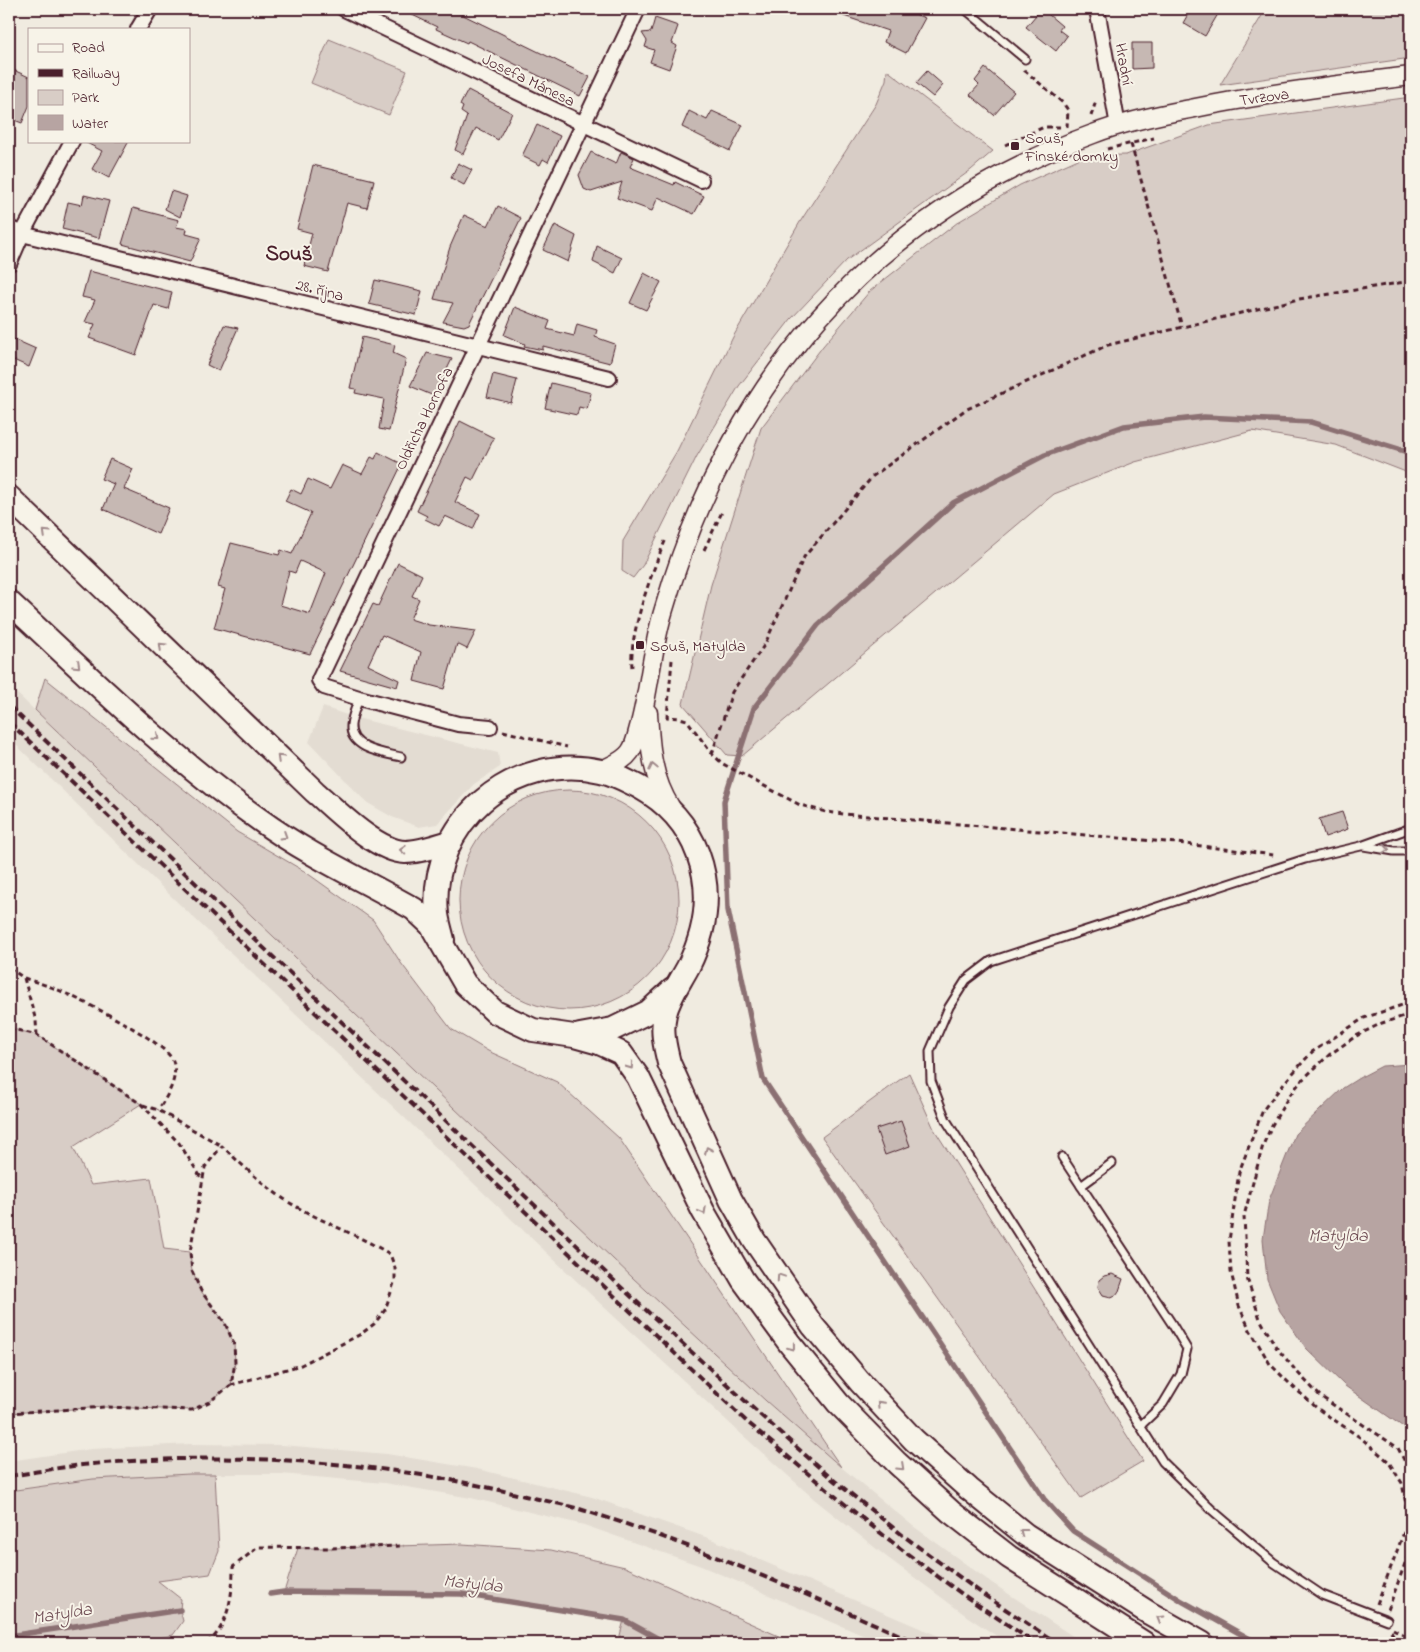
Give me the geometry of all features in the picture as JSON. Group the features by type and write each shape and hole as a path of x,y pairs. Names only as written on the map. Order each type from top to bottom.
{"highway":[{"path":"9,497 301,779 363,832 376,842 405,852 432,848 450,842"},
{"path":"9,602 119,705 197,773 260,821 414,909 431,925 465,984 495,1012 533,1030 574,1036 599,1043 620,1052 638,1077 703,1211 743,1280 790,1344 838,1403 897,1463 958,1517 1008,1557 1144,1643"},
{"path":"445,948 437,914 438,884 443,859 450,842 473,809 507,783 522,776 554,768 601,771 647,791 672,811 680,820 698,852 707,892 706,912 698,942 665,1014 663,1039 669,1063 730,1200 754,1240 813,1326 860,1382 914,1440 969,1489 1026,1535 1149,1613 1202,1643"},
{"path":"574,1036 613,1029 648,1012 677,985"}],"street":[{"path":"139,28 150,9"},
{"name":"Josefa Mánesa","path":"344,9 701,180"},
{"name":"Oldřicha Hornofa","path":"490,728 458,724 359,698 324,687 319,680 320,675 638,9"},
{"name":"Hradní","path":"1097,9 1118,126"},
{"name":"Tvrzova","path":"647,698 653,652 662,614 680,555 693,523 736,434 769,380 796,343 829,305 864,271 902,239 935,214 1024,162 1094,133 1147,117 1234,100 1411,76"},
{"path":"9,264 22,234 71,142"},
{"name":"28. října","path":"9,228 22,234 609,378"},
{"path":"601,771 622,760 632,749 647,698"},
{"path":"647,698 652,763 662,793 672,811"}],"lane":[{"path":"965,9 1024,59"},
{"path":"359,698 351,725 354,738 366,747 400,757"},
{"path":"1387,1620 1322,1595 1273,1562 1212,1510 1163,1462 946,1120 931,1081 930,1051 950,1007 966,980 991,961 1305,859 1361,846 1411,828"},
{"path":"1361,846 1411,851"},
{"path":"1062,1156 1172,1324 1186,1349 1181,1374 1163,1404 1140,1426"},
{"path":"1081,1186 1112,1163"}],"path":[{"path":"1090,118 1095,109 1096,99"},
{"path":"1005,145 1044,127 1076,126"},
{"path":"1100,150 1154,138"},
{"path":"1131,144 1182,327"},
{"path":"712,754 732,692 765,644 804,557 873,476 965,410 1108,345 1299,298 1411,281"},
{"path":"703,554 722,512"},
{"path":"633,676 632,652 634,637 650,579 666,539"},
{"path":"672,653 666,716 687,720 712,754 723,764 800,805 826,812 1177,843 1276,856"},
{"path":"490,728 576,750"},
{"path":"9,968 24,978 66,993 109,1015 164,1049 173,1060 175,1076 171,1089 158,1110"},
{"path":"24,978 36,1021 37,1035"},
{"path":"1374,1614 1406,1527 1406,1504 1402,1483 1388,1461 1361,1438 1318,1409 1270,1364 1238,1306 1231,1272 1229,1241 1239,1172 1263,1110 1312,1052 1364,1018 1411,1002"},
{"path":"1411,1014 1382,1023 1356,1036 1329,1055 1302,1080 1289,1096 1263,1145 1244,1216 1247,1278 1260,1319 1276,1347 1320,1396 1398,1448 1411,1474"},
{"path":"9,1028 37,1035 141,1104 179,1143 203,1179"},
{"path":"9,1413 105,1407 192,1410 209,1402 231,1385 301,1365 361,1334 374,1324 386,1310 395,1280 390,1254 375,1244 323,1221 290,1202 258,1180 222,1146 158,1110 141,1104"},
{"path":"222,1146 205,1168 190,1252 192,1271 201,1292 225,1323 234,1344 236,1363 231,1385"},
{"path":"207,1643 214,1638 230,1602 233,1585 233,1567 258,1547 332,1548 404,1546"},
{"path":"1401,1643 1394,1639 1387,1620 1388,1607 1411,1547"},
{"path":"1387,1620 1393,1629 1411,1638"}],"shaded area":[{"path":"9,686 633,1278 766,1401 841,1467 913,1526 992,1583 1083,1643 1007,1643 968,1617 888,1558 814,1499 605,1308 174,899 9,738"},
{"path":"323,707 353,717 498,753 500,767 474,784 437,824 419,827 392,817 366,802 309,742"},
{"path":"190,1444 282,1445 387,1454 477,1469 592,1497 711,1539 955,1643 881,1643 701,1566 584,1525 471,1498 384,1483 281,1474 190,1474 93,1479 9,1491 9,1461 91,1449"}],"green space":[{"path":"1266,9 1411,9 1411,58 1220,85"},
{"path":"329,39 407,71 389,115 311,83"},
{"path":"887,70 993,151 971,170 847,260 791,319 739,386 697,456 643,565 633,578 622,571 623,541 677,451 733,337 800,222 876,104 886,80"},
{"path":"1411,97 1411,474 1336,445 1252,431 1135,462 1054,494 742,756 727,755 683,704 711,585 761,428 823,346 870,291 958,222 1020,185 1085,156 1126,155 1209,125"},
{"path":"45,678 237,832 304,871 373,920 401,963 451,1029 488,1051 557,1082 619,1138 841,1467 766,1401 633,1278 35,710"},
{"path":"558,790 580,790 611,798 630,808 647,822 661,839 671,858 677,878 679,900 677,922 671,942 661,961 647,978 630,992 601,1006 580,1010 558,1010 537,1006 517,997 499,985 484,970 472,952 463,932 459,911 459,889 463,868 472,848 484,830 499,815 517,803 537,794"},
{"path":"9,1028 37,1035 141,1104 73,1147 91,1185 151,1178 164,1249 190,1252 192,1271 201,1291 225,1323 234,1344 235,1363 231,1385 209,1402 192,1410 105,1407 9,1413"},
{"path":"909,1073 934,1129 1143,1461 1081,1498 822,1137"},
{"path":"215,1474 219,1551 210,1574 158,1581 181,1599 180,1610 183,1621 173,1635 136,1643 9,1643 9,1491 93,1479"},
{"path":"462,1544 551,1550 625,1567 794,1643 618,1643 624,1620 461,1594 284,1592 298,1548"}],"water":[{"name":"Matylda","path":"1411,1064 1411,1435 1409,1431 1345,1386 1306,1348 1280,1311 1267,1279 1263,1239 1269,1200 1295,1134 1343,1088 1359,1078 1382,1066"}],"building":[{"path":"400,9 451,9 590,77 580,96 468,41 467,43 436,29 437,27"},
{"path":"829,9 902,9 925,18 906,53 884,42 888,31 829,11"},
{"path":"1041,9 1048,9 1049,15 1062,26 1059,30 1067,36 1056,51 1026,27"},
{"path":"1191,9 1221,9 1205,36 1183,23"},
{"path":"655,18 678,26 672,43 677,46 669,69 650,62 654,50 645,47 647,41 642,33 651,32"},
{"path":"1132,43 1152,43 1152,68 1132,69"},
{"path":"9,68 28,77 28,108 22,123 9,118"},
{"path":"985,68 1014,92 994,115 970,95 979,85 975,81"},
{"path":"927,71 943,85 933,97 916,83"},
{"path":"468,90 512,113 498,140 476,128 463,154 455,150 467,116 461,112 463,107 460,105"},
{"path":"689,111 707,120 712,111 743,125 730,151 682,127"},
{"path":"537,125 560,136 548,162 543,159 540,165 522,156"},
{"path":"85,142 128,142 109,178 92,169 102,151"},
{"path":"591,152 616,164 621,152 634,158 630,167 674,185 675,182 704,196 694,214 658,197 652,211 617,198 622,182 591,192 584,189 579,175"},
{"path":"458,163 472,170 464,185 451,178"},
{"path":"313,165 374,180 367,208 347,203 328,272 304,266 312,233 297,229"},
{"path":"171,191 187,196 180,217 165,209"},
{"path":"84,195 109,201 99,238 62,229 68,202 82,205"},
{"path":"498,206 521,218 469,324 464,326 443,322 453,303 434,299 450,247 464,215 488,226"},
{"path":"133,208 179,220 176,227 187,229 186,234 201,238 190,262 122,244"},
{"path":"555,225 576,236 568,262 543,250"},
{"path":"597,246 622,258 615,273 593,262"},
{"path":"89,271 172,292 168,309 154,305 136,355 89,338 95,324 85,322 95,300 82,297"},
{"path":"644,273 661,282 646,310 630,303"},
{"path":"375,280 422,291 416,315 369,304"},
{"path":"515,307 550,321 547,329 574,336 577,324 597,330 595,337 615,344 610,363 543,346 543,350 524,346 525,344 504,335"},
{"path":"224,325 238,328 219,371 207,365"},
{"path":"9,337 36,349 29,367 9,358"},
{"path":"362,337 395,345 393,353 406,359 389,431 379,429 384,399 355,393 356,389 350,388"},
{"path":"427,353 452,359 434,396 410,386"},
{"path":"493,374 517,380 511,403 487,397"},
{"path":"551,383 591,393 587,409 579,407 577,415 545,408"},
{"path":"460,421 494,438 473,480 467,477 455,502 480,514 473,529 445,516 439,526 425,519 427,516 417,511"},
{"path":"378,452 402,464 310,654 214,628 225,589 218,587 231,543 279,555 281,550 292,554 311,513 285,501 291,489 301,494 308,479 330,489 342,465 362,474 371,457 375,459","holes":["300,561 326,573 310,614 280,605 289,571 295,573"]},
{"path":"110,459 133,469 124,489 169,508 158,534 103,509 114,484 101,479"},
{"path":"398,563 422,575 412,596 419,599 410,619 429,625 476,631 467,649 457,644 444,689 414,681 421,652 382,635 368,665 399,680 397,687 340,671 373,604 378,606"},
{"path":"1342,812 1348,829 1325,837 1319,819"},
{"path":"901,1121 910,1146 885,1155 876,1129"},
{"path":"1112,1274 1123,1279 1119,1291 1111,1297 1103,1295 1098,1287 1099,1280 1104,1276"}],"waterway":[{"path":"1257,1643 1182,1601 1073,1531 1044,1499 763,1079 728,910 724,801 754,708 818,625 953,503 1045,455 1124,426 1204,417 1311,422 1411,453"},
{"name":"Matylda","path":"270,1594 284,1592 461,1594 624,1620 666,1643"},
{"name":"Matylda","path":"9,1636 180,1610"}],"railway":[{"path":"9,706 623,1289 756,1411 831,1478 905,1537 984,1595 1057,1643"},
{"path":"9,722 745,1420 888,1539 948,1584 1035,1643"},
{"path":"9,1476 82,1465 147,1460 202,1459 310,1462 418,1474 573,1507 631,1526 714,1556 918,1643"}],"place":[{"name":"Souš, Finské domky","path":"1015,146"},
{"name":"Souš, Matylda","path":"640,645"}],"district":[{"name":"Souš","path":"289,253"}]}
